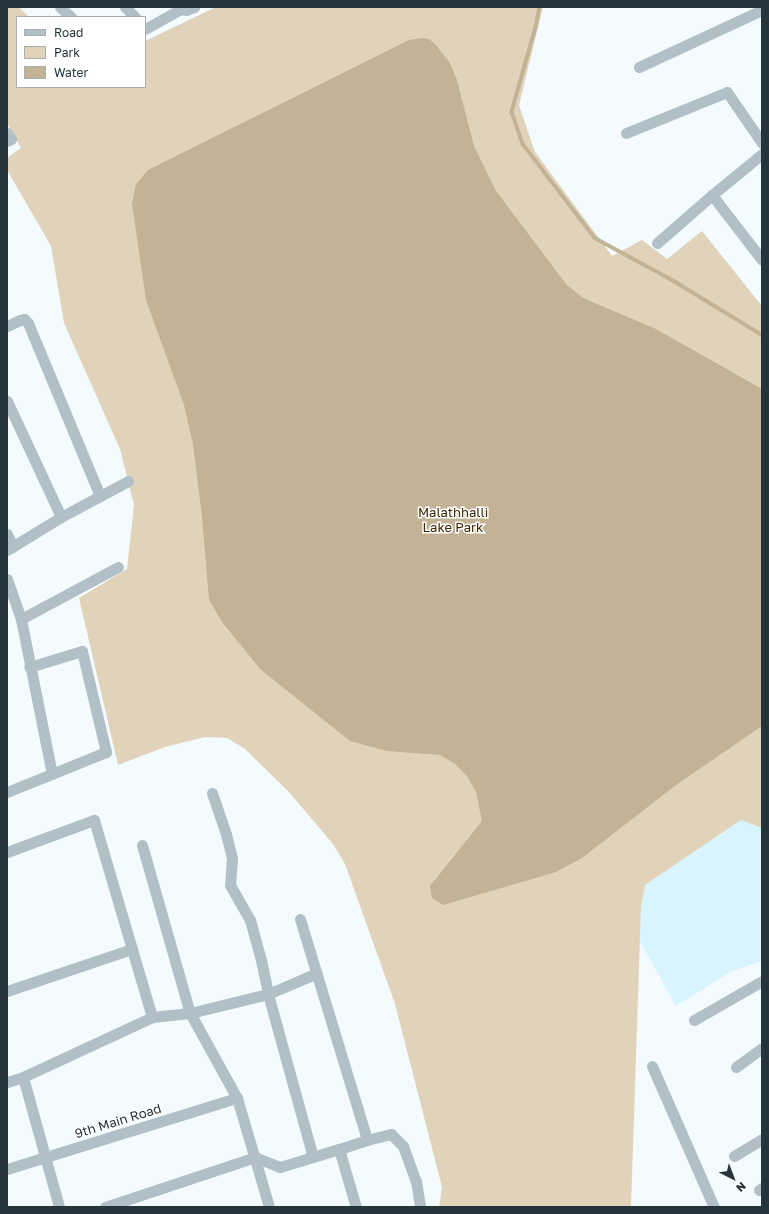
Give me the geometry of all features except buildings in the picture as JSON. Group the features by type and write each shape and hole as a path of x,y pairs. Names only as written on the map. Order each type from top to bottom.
{"street":[{"path":"60,7 69,16"},
{"path":"125,7 134,16"},
{"path":"146,27 180,8 186,10 194,7"},
{"path":"639,67 762,10"},
{"path":"626,133 728,92 762,143"},
{"path":"7,134 11,139 7,142"},
{"path":"658,243 712,195 762,154"},
{"path":"712,195 762,260"},
{"path":"7,326 20,320 27,320 100,496"},
{"path":"7,401 61,517"},
{"path":"7,534 10,548 61,517 128,481"},
{"path":"21,620 118,568"},
{"path":"7,579 21,620 29,668 52,774"},
{"path":"7,792 106,752 82,651 29,668"},
{"path":"212,793 226,834 232,858 230,884 250,920 261,960 268,994 313,1157"},
{"path":"7,852 94,820 152,1017"},
{"path":"142,845 190,1013 237,1098 269,1207"},
{"path":"300,919 367,1140"},
{"path":"7,991 132,948"},
{"path":"7,1082 23,1077 152,1017 190,1013 268,994 317,973"},
{"path":"694,1020 762,981"},
{"path":"736,1067 762,1048"},
{"path":"652,1066 714,1207"},
{"path":"23,1077 59,1207"},
{"name":"9th Main Road","path":"7,1169 237,1098"},
{"path":"105,1207 255,1157 280,1167 367,1140 392,1134 403,1146 416,1181 420,1207"},
{"path":"734,1156 762,1140"},
{"path":"339,1149 356,1207"}],"shaded area":[{"path":"741,820 762,828 762,961 732,971 676,1006 640,941 641,907 645,885"}],"green space":[{"name":"Malathhalli Lake Park","path":"7,7 19,7 28,16 16,16 16,88 146,88 146,41 216,7 543,7 519,105 535,152 612,256 642,240 667,259 702,231 762,306 762,828 741,820 645,885 641,907 631,1207 439,1207 442,1187 395,1004 345,864 333,844 289,792 245,749 227,738 205,737 165,747 118,765 79,598 127,569 134,505 120,449 64,323 51,246 7,170 7,158 21,148 7,123"}],"water":[{"path":"422,38 429,39 435,44 450,63 457,80 474,146 496,191 566,284 583,298 656,329 762,389 762,726 676,785 582,858 556,872 443,905 432,898 430,886 482,821 476,792 467,776 455,764 440,755 387,751 350,741 260,669 222,622 209,600 202,517 193,444 184,405 146,300 132,204 136,184 148,170 409,40"}],"waterway":[{"path":"540,7 536,27 512,112 523,144 595,238 674,281 762,335"}]}
